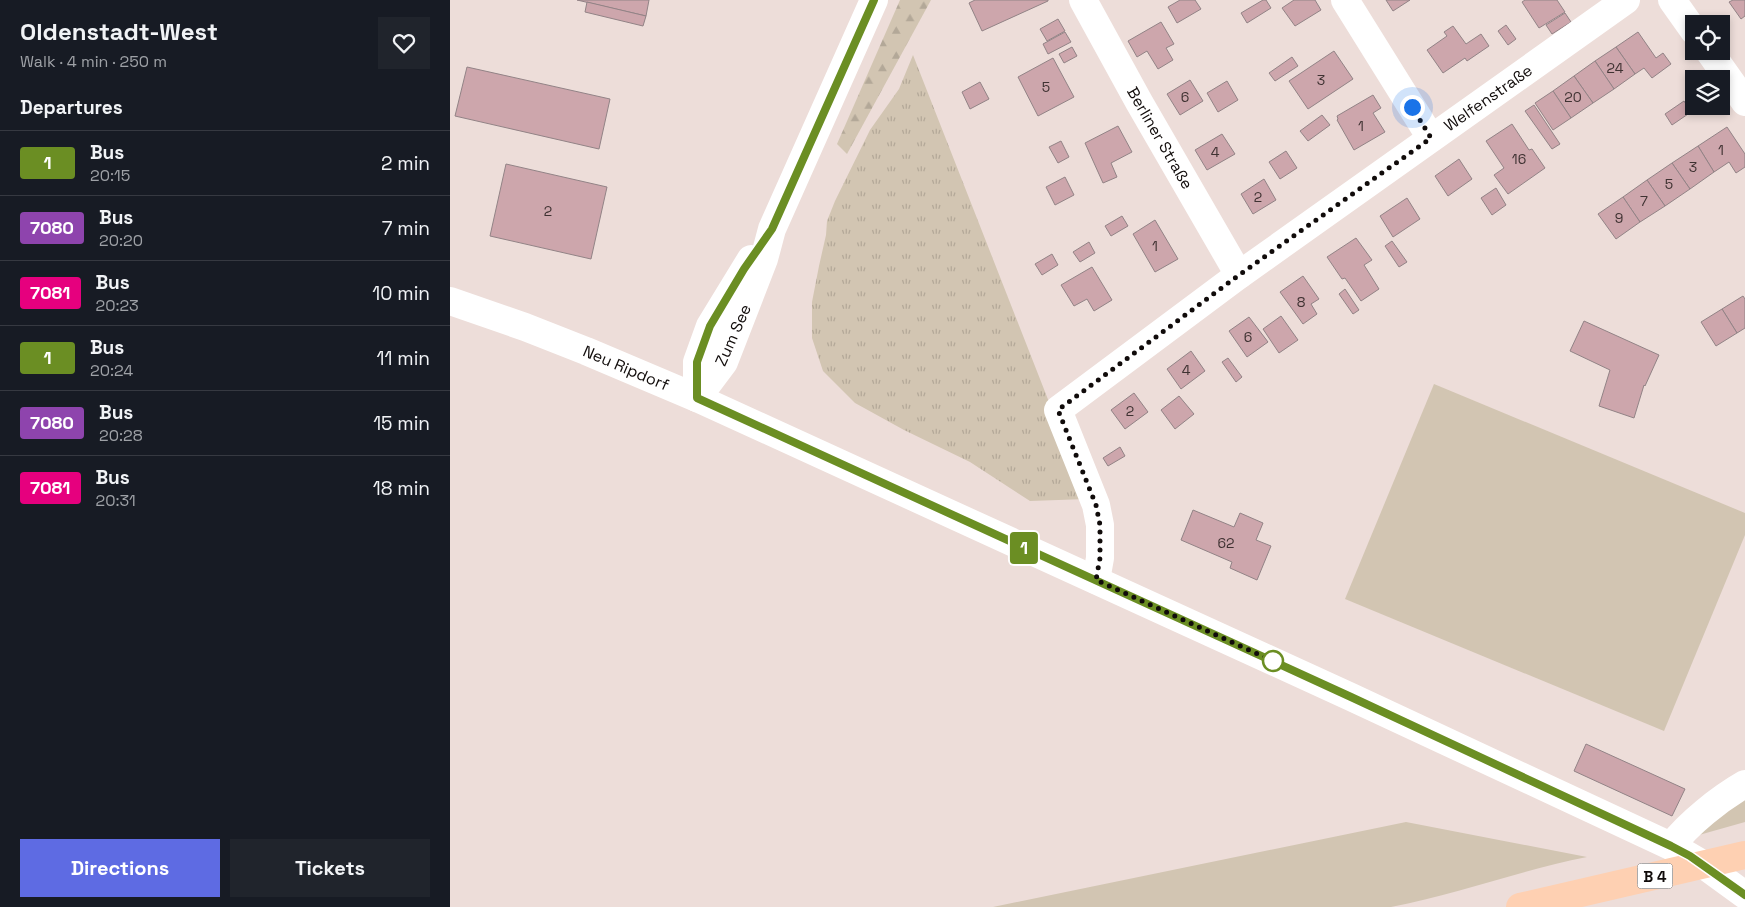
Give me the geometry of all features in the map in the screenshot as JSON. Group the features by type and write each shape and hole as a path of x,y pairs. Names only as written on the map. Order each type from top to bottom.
{"highway":[{"name":"B 4","path":"1520,907 1745,855"}],"street":[{"name":"Zum See","path":"697,398 697,362 710,326 744,269 772,229 874,0"},
{"name":"Berliner Straße","path":"1083,0 1139,102 1239,275"},
{"path":"1345,0 1431,138"},
{"name":"Welfenstraße","path":"1096,580 1100,558 1100,525 1096,505 1058,410 1239,275 1626,0"},
{"path":"1672,0 1685,18"},
{"path":"1715,60 1745,102"},
{"name":"Neu Ripdorf","path":"450,301 525,327 697,398 1360,701 1671,846 1690,856 1745,895"},
{"path":"1671,846 1680,835 1721,800 1745,784"}],"green space":[{"path":"900,0 931,0 847,154 837,144"},
{"path":"913,55 1087,499 1030,501 970,462 904,430 855,403 823,371 812,338 812,302 826,235 827,221 870,130 899,89"},
{"path":"1434,384 1745,513 1745,535 1664,731 1345,599"},
{"path":"1745,793 1745,822 1699,835"},
{"path":"1406,822 1587,857 1391,907 993,907"}],"building":[{"path":"577,0 649,0 646,16"},
{"path":"975,0 1048,1 982,31 969,3"},
{"path":"1180,0 1195,0 1201,9 1177,23 1168,7"},
{"path":"1266,0 1271,8 1247,23 1241,13"},
{"path":"1294,0 1315,0 1321,10 1295,26 1282,8"},
{"path":"1386,0 1410,0 1393,11"},
{"path":"1525,0 1557,0 1565,12 1539,28 1522,2"},
{"path":"1745,0 1745,16 1741,19 1729,2"},
{"path":"587,2 646,16 643,26 585,12"},
{"path":"1565,13 1571,22 1552,34 1546,25"},
{"path":"1058,19 1065,31 1047,41 1040,29"},
{"path":"1161,22 1174,44 1166,48 1173,60 1158,69 1147,51 1137,57 1128,41"},
{"path":"1506,25 1516,39 1508,45 1498,31"},
{"path":"1453,26 1466,44 1481,34 1489,46 1467,61 1465,58 1443,73 1427,50 1447,36 1444,32"},
{"path":"1065,32 1071,42 1048,54 1043,44"},
{"path":"1638,32 1656,58 1663,53 1671,64 1652,78 1644,68 1635,74 1616,47"},
{"path":"1072,47 1077,56 1064,63 1059,54"},
{"path":"1616,47 1635,74 1614,89 1595,61"},
{"path":"1334,51 1353,79 1308,109 1289,81"},
{"path":"1292,57 1298,66 1275,81 1269,73"},
{"path":"1053,58 1074,97 1038,116 1018,77"},
{"path":"1595,61 1614,89 1593,103 1574,76"},
{"path":"467,67 610,99 599,149 455,116"},
{"path":"1574,76 1593,103 1571,118 1553,91"},
{"path":"1190,80 1203,101 1180,115 1167,94"},
{"path":"1227,81 1238,100 1218,112 1207,93"},
{"path":"980,82 989,99 970,109 962,92"},
{"path":"1553,91 1571,118 1553,130 1535,103"},
{"path":"1373,95 1381,108 1373,113 1385,132 1354,150 1337,120 1337,116"},
{"path":"1684,101 1685,103 1685,115 1687,115 1672,125 1665,114"},
{"path":"1534,105 1560,144 1552,149 1525,111"},
{"path":"1322,115 1330,125 1308,141 1300,131"},
{"path":"1512,124 1529,150 1532,149 1545,168 1508,194 1494,175 1504,168 1486,141"},
{"path":"1118,126 1132,152 1111,163 1117,177 1103,183 1085,143"},
{"path":"1727,127 1745,154 1745,167 1736,173 1729,162 1714,172 1698,146"},
{"path":"1222,134 1235,154 1207,170 1195,150"},
{"path":"1061,141 1069,157 1058,163 1049,147"},
{"path":"1698,146 1714,172 1690,189 1672,163"},
{"path":"1286,151 1297,168 1280,179 1269,162"},
{"path":"1459,159 1472,179 1448,196 1435,176"},
{"path":"1672,163 1690,189 1665,206 1647,180"},
{"path":"506,164 607,187 591,259 490,236"},
{"path":"1065,177 1074,195 1055,205 1046,187"},
{"path":"1264,179 1276,200 1253,214 1241,194"},
{"path":"1647,180 1665,206 1640,222 1623,197"},
{"path":"1496,188 1506,205 1492,215 1481,198"},
{"path":"1623,197 1640,222 1616,239 1598,214"},
{"path":"1407,198 1420,219 1393,237 1380,216"},
{"path":"1122,216 1128,226 1111,236 1105,226"},
{"path":"1155,220 1178,259 1155,272 1133,234"},
{"path":"1356,238 1372,260 1364,265 1379,289 1361,301 1345,278 1342,279 1327,257"},
{"path":"1392,241 1407,262 1399,267 1385,246"},
{"path":"1089,242 1095,253 1080,262 1073,252"},
{"path":"1052,254 1058,265 1042,275 1035,264"},
{"path":"1092,267 1112,300 1094,311 1087,299 1074,306 1061,285"},
{"path":"1303,276 1319,299 1311,304 1317,314 1303,324 1280,292"},
{"path":"1345,289 1359,310 1353,314 1339,294"},
{"path":"1743,296 1745,299 1745,328 1737,333 1722,309"},
{"path":"1722,309 1737,333 1716,346 1701,322"},
{"path":"1281,316 1298,340 1279,353 1263,329"},
{"path":"1249,317 1268,342 1247,357 1229,331"},
{"path":"1584,321 1659,355 1644,385 1634,418 1599,406 1610,370 1570,351"},
{"path":"1191,351 1205,371 1181,389 1167,369"},
{"path":"1228,358 1242,377 1236,382 1222,362"},
{"path":"1134,393 1148,412 1125,429 1111,410"},
{"path":"1179,396 1194,414 1175,429 1161,410"},
{"path":"1120,447 1125,456 1108,466 1103,458"},
{"path":"1193,510 1234,527 1240,513 1263,523 1256,540 1271,546 1257,580 1230,568 1232,562 1181,540"},
{"path":"1586,744 1685,789 1672,816 1574,771"}],"bus line":[{"name":"1","path":"874,0 772,229 744,269 710,326 697,362 697,398 1351,697 1671,846 1701,863 1745,895"}],"route":[{"path":"1273,661 1096,580 1100,558 1100,525 1096,505 1058,410 1239,275 1431,138 1412,107"}]}
